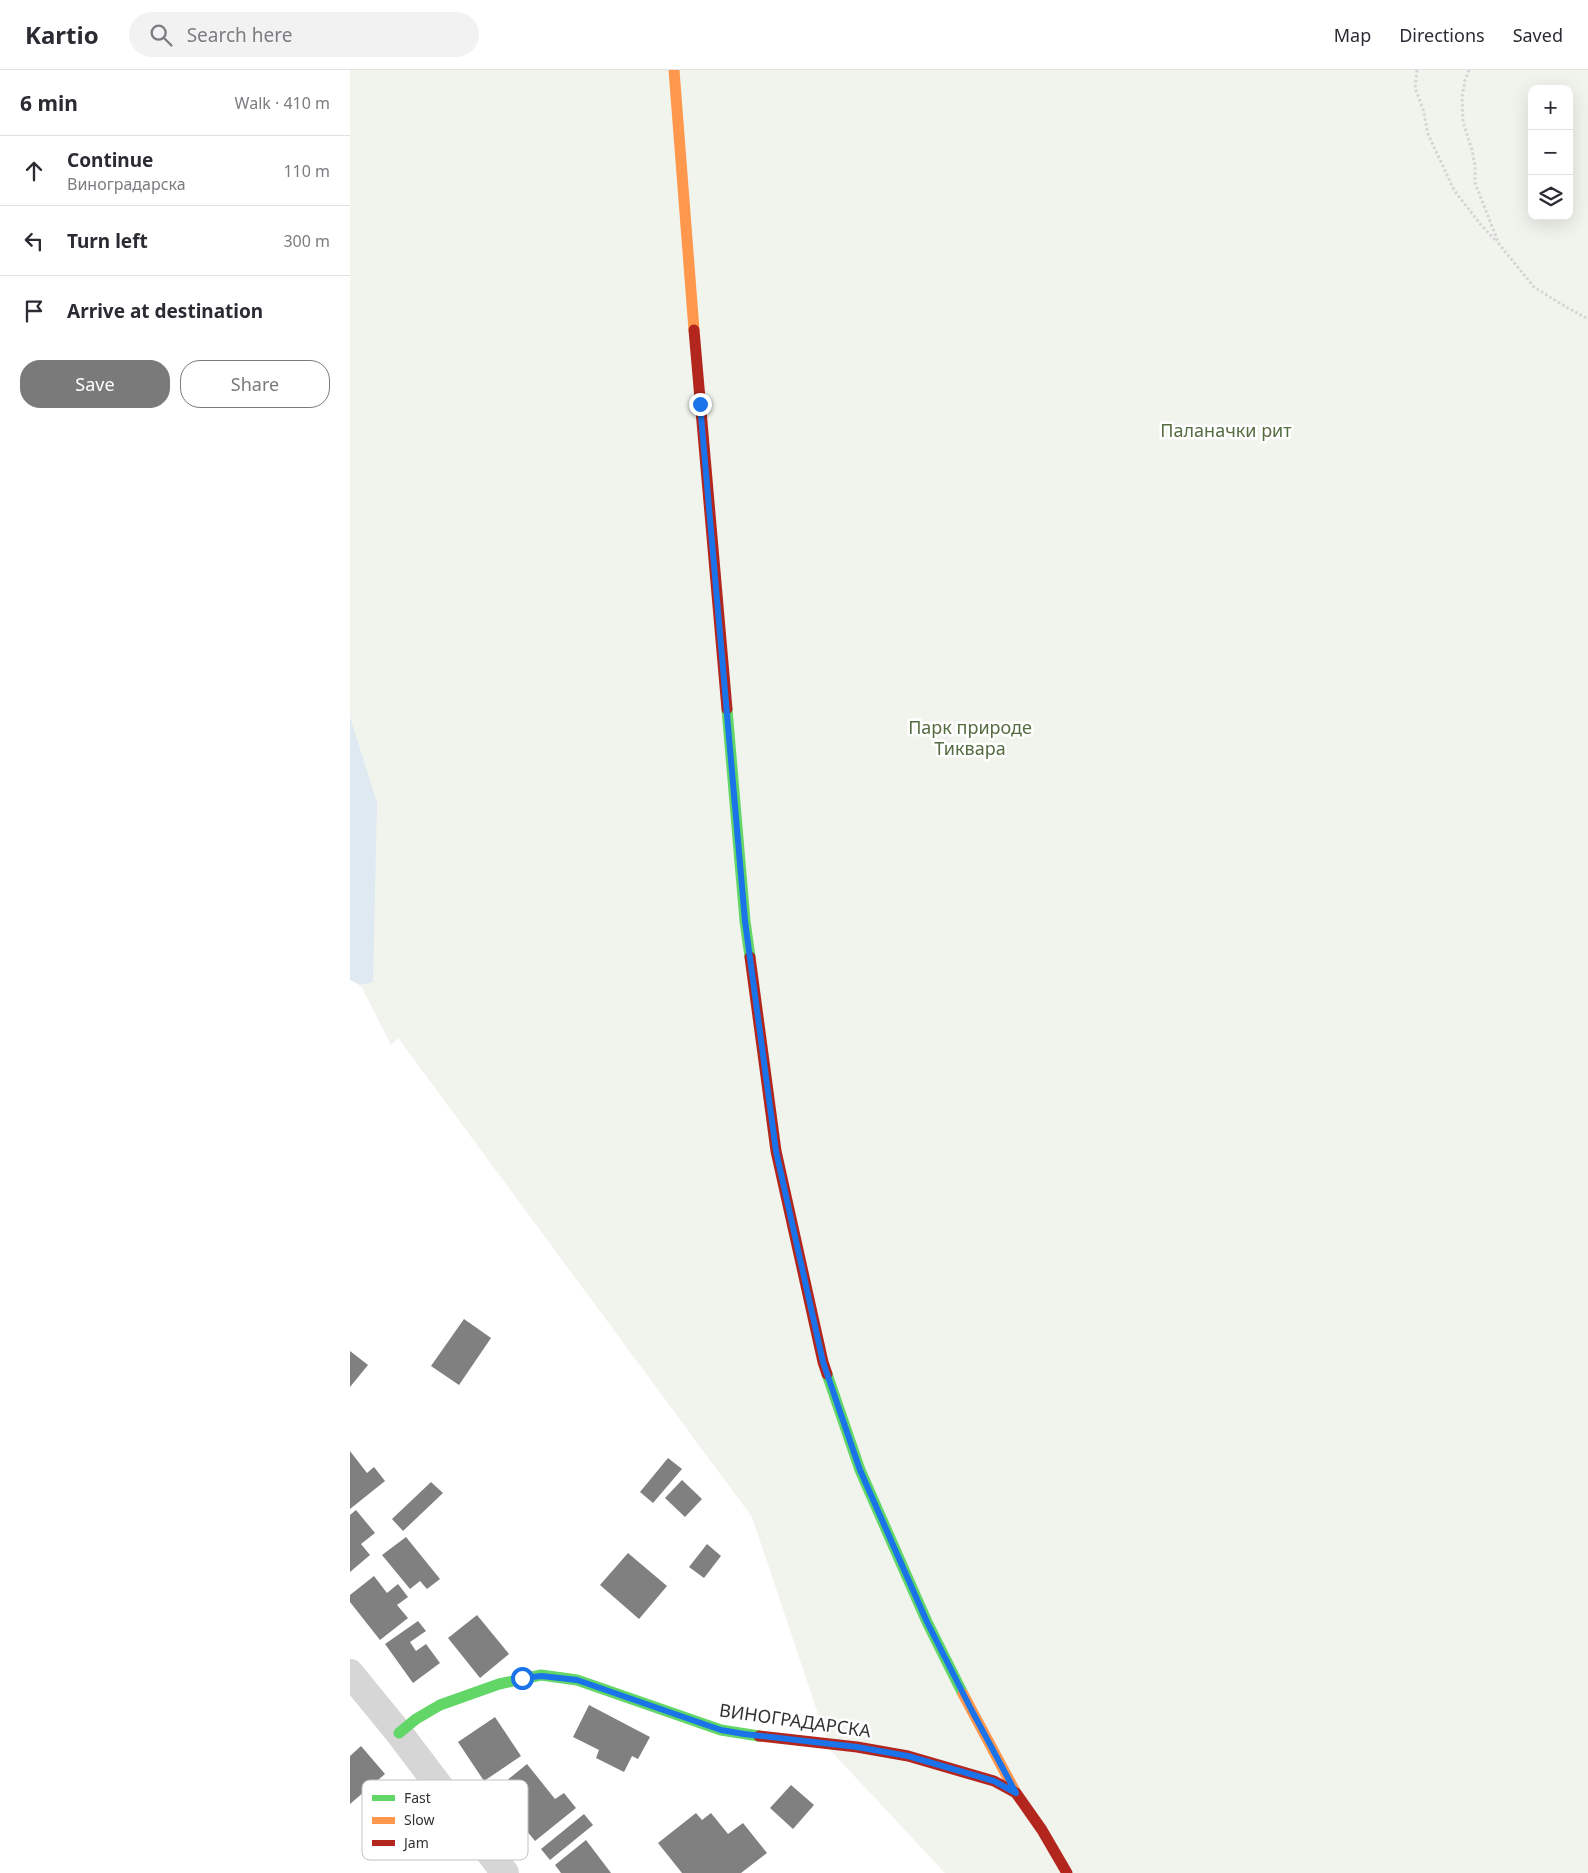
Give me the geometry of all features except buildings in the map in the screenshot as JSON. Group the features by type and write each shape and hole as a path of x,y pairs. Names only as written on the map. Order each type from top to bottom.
{"street":[{"path":"674,70 700,404 745,921 776,1151 823,1362 860,1470 927,1622 1016,1793"},
{"path":"350,1673 435,1780"},
{"name":"ВИНОГРАДАРСКА","path":"399,1733 416,1719 440,1705 522,1678 557,1676 606,1689 721,1730 857,1747 908,1756 994,1781 1016,1793 1042,1830 1068,1873"},
{"path":"495,1860 505,1873"}],"path":[{"path":"1417,70 1415,88 1423,109 1428,134 1454,190 1481,226 1499,244 1534,287 1588,319"},
{"path":"1469,70 1462,97 1463,122 1472,150 1475,166 1475,183 1499,244"}],"green space":[{"name":"Паланачки рит","path":"350,70 1588,70 1588,1873 945,1873 830,1750 752,1517 398,1038 391,1045 362,988 350,972"}],"shaded area":[{"path":"350,717 377,803 373,982 360,985 350,980"}],"traffic: fast":[{"path":"727,709 745,921 750,957"},
{"path":"827,1374 860,1470 927,1622 963,1694"},
{"path":"399,1733 416,1719 440,1705 499,1684 541,1675 577,1680 721,1730 759,1736"}],"traffic: slow":[{"path":"674,70 694,330"},
{"path":"963,1694 1016,1793"}],"traffic: jam":[{"path":"694,330 727,709"},
{"path":"750,957 776,1151 827,1374"},
{"path":"759,1736 857,1747 908,1756 994,1781 1016,1793 1042,1830 1067,1873"}],"route":[{"path":"522,1678 557,1676 577,1680 721,1730 857,1747 908,1756 994,1781 1016,1793 927,1622 860,1470 823,1362 776,1151 745,921 700,404"}],"park label":[{"name":"Парк природе Тиквара","path":"970,738"}]}
